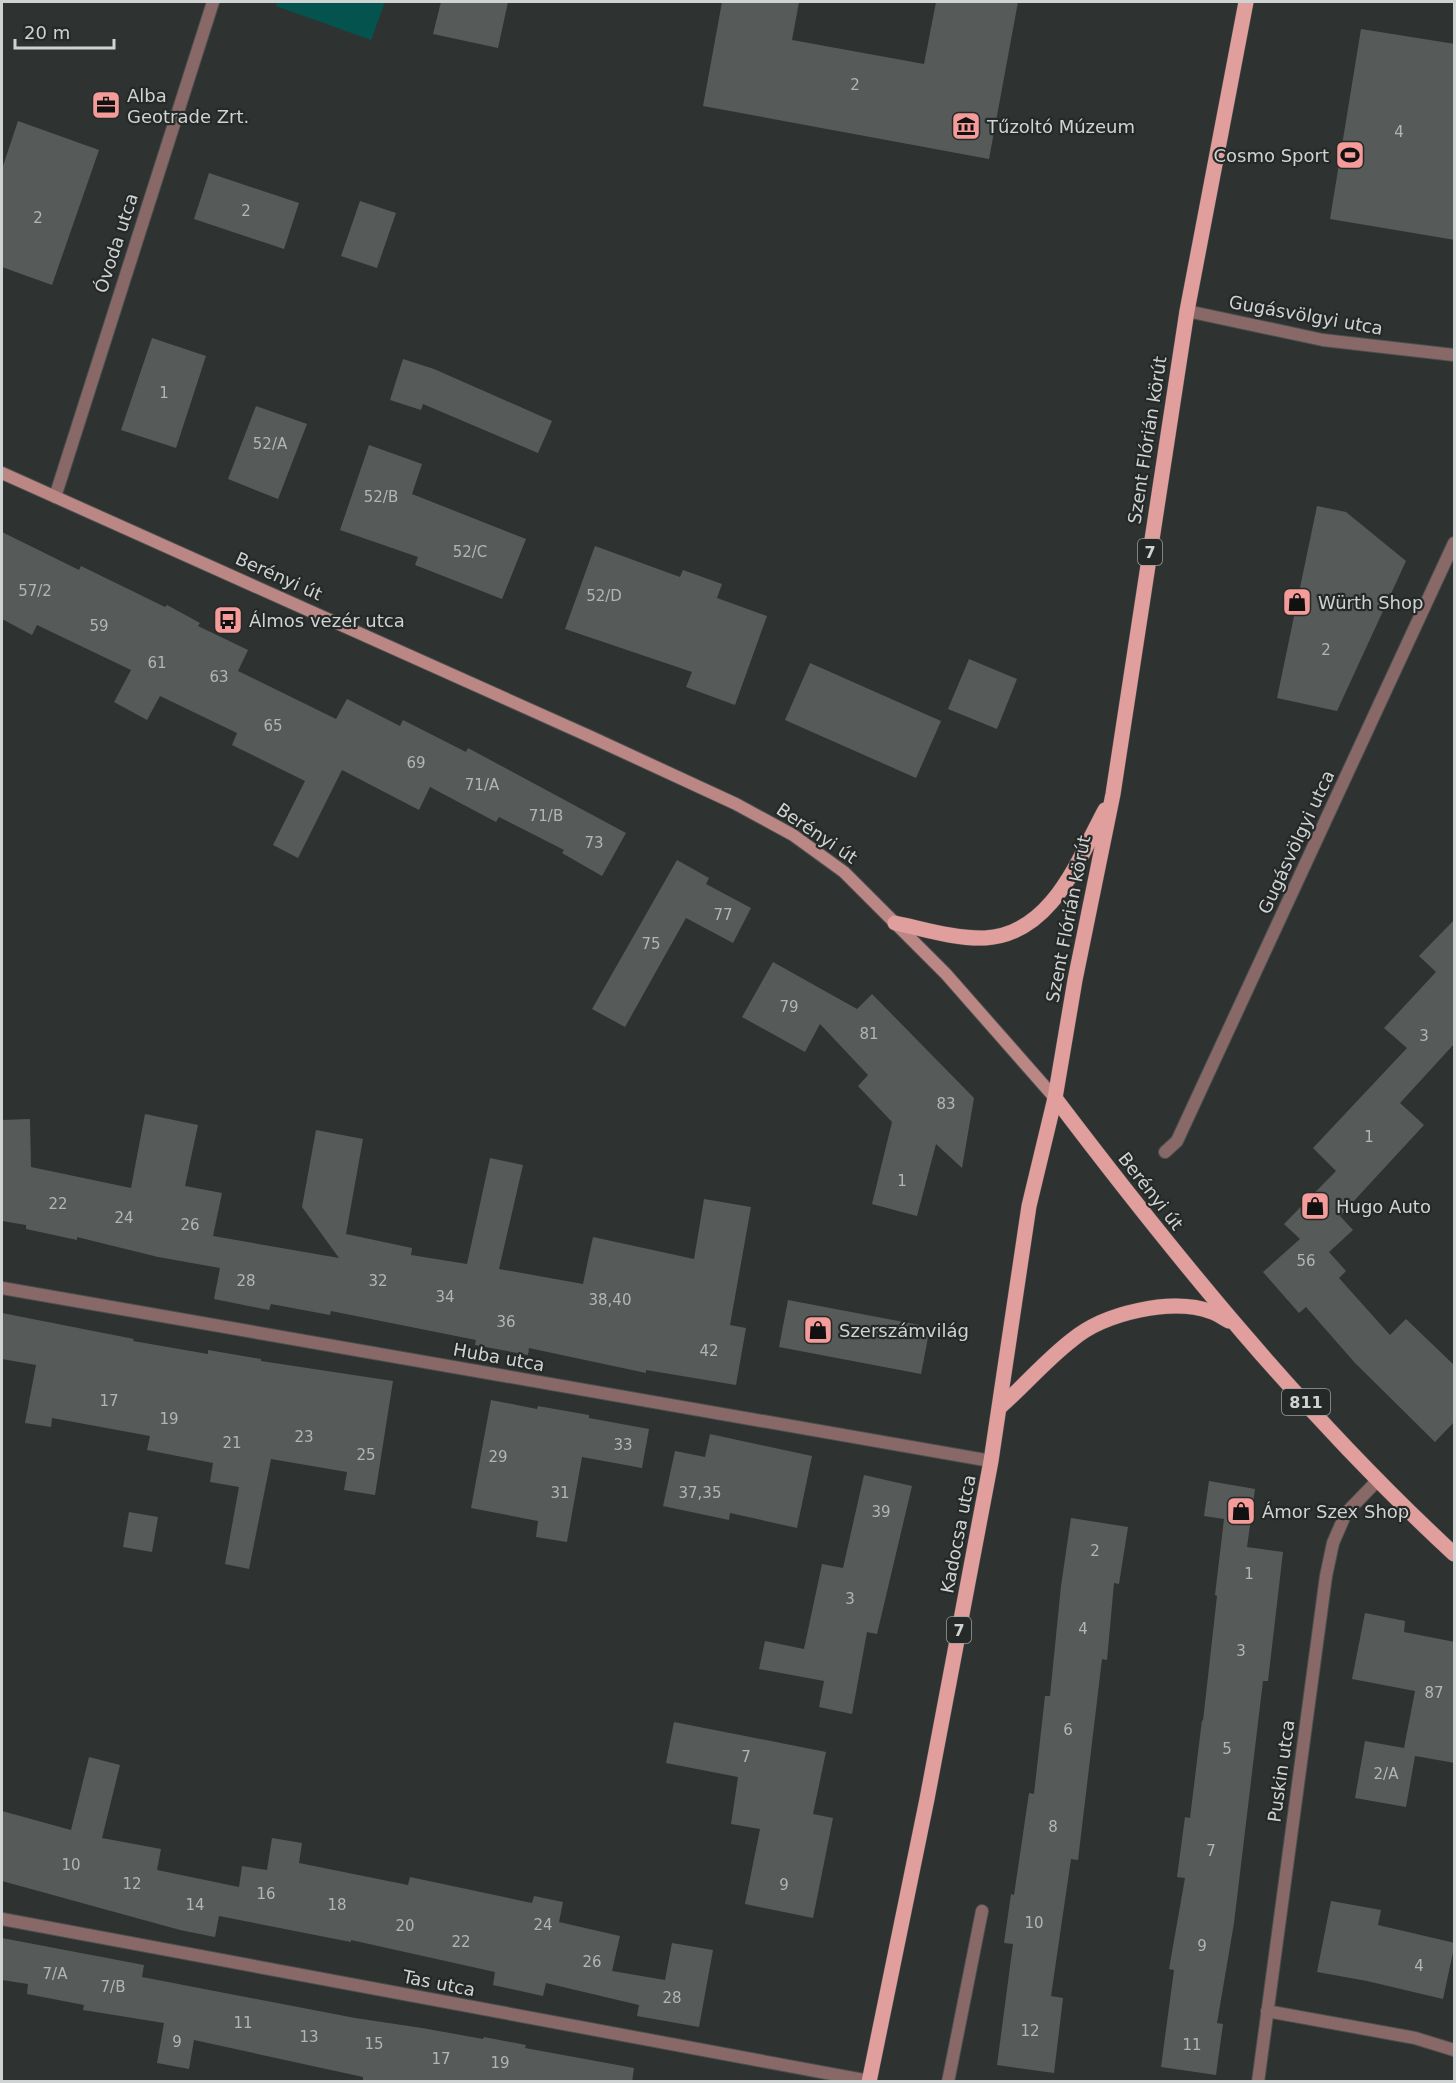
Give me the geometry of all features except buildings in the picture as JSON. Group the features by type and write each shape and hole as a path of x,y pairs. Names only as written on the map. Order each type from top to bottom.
{"main road":[{"name":"Szent Flórián körút","path":"1054,1098 1075,980 1113,794 1187,311 1246,2"},
{"name":"Berényi út","path":"2,473 736,804 793,835 844,872 980,1010 1054,1098 1135,1203 1234,1324 1334,1435 1455,1554"},
{"path":"895,923 975,938 1007,934 1025,926 1042,915 1067,882 1113,794"},
{"name":"Kadocsa utca","path":"869,2081 927,1799 991,1461 1029,1206 1054,1098"},
{"path":"1000,1406 1073,1338 1099,1323 1126,1313 1154,1308 1183,1307 1211,1312 1234,1324"}],"street":[{"name":"Óvoda utca","path":"55,497 213,2"},
{"name":"Gugásvölgyi utca","path":"1187,311 1323,340 1455,355"},
{"name":"Gugásvölgyi utca","path":"1165,1152 1177,1141 1455,543"},
{"name":"Huba utca","path":"2,1288 991,1461"},
{"name":"Puskin utca","path":"1258,2082 1326,1576 1334,1543 1346,1514 1378,1480"},
{"path":"948,2082 982,1911"},
{"name":"Tas utca","path":"2,1919 869,2081"},
{"path":"1267,2011 1415,2038 1455,2049"}],"shaded area":[{"path":"277,2 385,2 371,40 276,6"}],"place":[{"name":"Alba Geotrade Zrt.","path":"106,105"},
{"name":"Tűzoltó Múzeum","path":"966,126"},
{"name":"Cosmo Sport","path":"1350,155"},
{"name":"Würth Shop","path":"1297,602"},
{"name":"Álmos vezér utca","path":"228,620"},
{"name":"Hugo Auto","path":"1315,1206"},
{"name":"Szerszámvilág","path":"818,1330"},
{"name":"Ámor Szex Shop","path":"1241,1511"}]}
